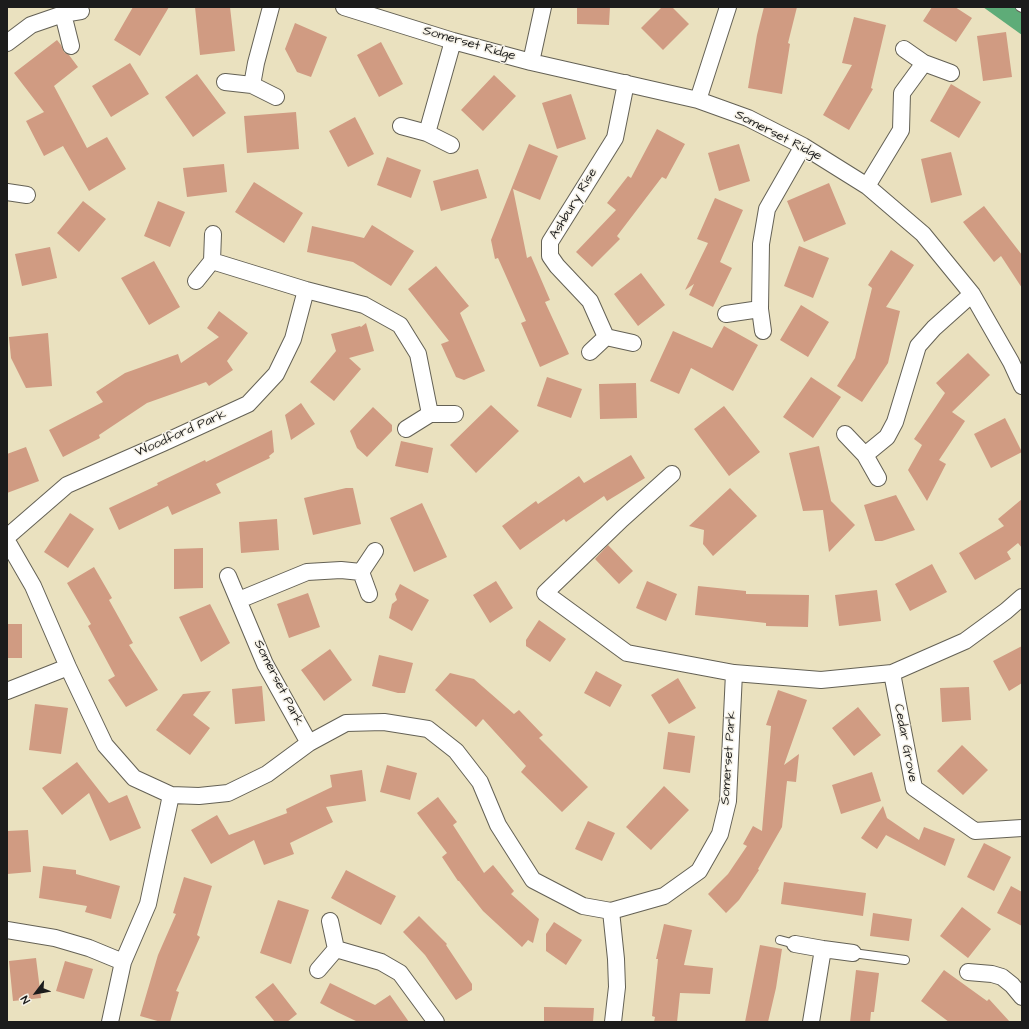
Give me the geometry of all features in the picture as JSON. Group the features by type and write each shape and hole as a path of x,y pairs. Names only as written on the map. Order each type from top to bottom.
{"street":[{"path":"252,84 271,7"},
{"name":"Somerset Ridge","path":"344,7 453,41 531,62 698,100 748,118 803,146 867,186 923,234 972,294 1011,362 1022,386"},
{"path":"531,62 544,7"},
{"path":"698,100 728,7"},
{"path":"7,43 31,25 63,14 82,11"},
{"path":"63,14 71,46"},
{"path":"427,133 453,41"},
{"path":"904,49 924,63 951,73"},
{"path":"867,186 902,130 902,93 924,63"},
{"path":"226,82 252,84 276,97"},
{"name":"Ashbury Rise","path":"606,337 590,301 557,266 550,256 550,242 615,138 626,83"},
{"path":"401,126 427,133 451,145"},
{"path":"763,331 760,309 761,244 767,209 803,146"},
{"path":"7,192 27,195"},
{"path":"196,281 212,261 213,234"},
{"path":"212,261 306,290 364,305 400,325 418,354 430,414"},
{"name":"Woodford Park","path":"7,537 67,485 248,404 276,374 293,339 306,290"},
{"path":"865,455 887,438 895,422 918,346 934,328 972,294"},
{"path":"726,314 760,309"},
{"path":"590,352 606,337 633,343"},
{"path":"406,429 430,414 455,414"},
{"path":"845,434 865,455 878,478"},
{"path":"672,474 622,519 545,593 627,653 734,673 821,680 892,673 965,640 1006,611 1022,597"},
{"path":"7,541 33,586 68,667 7,691"},
{"path":"361,572 375,551"},
{"path":"238,600 307,572 341,570 361,572"},
{"path":"361,572 369,594"},
{"name":"Somerset Park","path":"228,576 264,664 309,743"},
{"name":"Somerset Park","path":"68,667 105,745 134,778 171,795 199,796 228,793 267,774 309,743 346,723 384,722 428,729 456,751 480,782 498,825 533,880 582,906 611,911 664,896 699,871 720,834 728,801 734,673"},
{"name":"Cedar Grove","path":"892,673 914,788 975,831 1022,828"},
{"path":"110,1022 124,962 148,904 171,795"},
{"path":"611,911 616,959 617,987 613,1022"},
{"path":"330,921 336,949"},
{"path":"7,930 55,938 90,948 124,962"},
{"path":"788,942 823,950 854,953"},
{"path":"318,970 336,949"},
{"path":"336,949 381,962 400,973 436,1022"},
{"path":"811,1022 823,950"},
{"path":"968,972 992,974 1002,977 1012,985 1022,997"}],"lane":[{"path":"854,953 905,960"}],"green space":[{"path":"983,7 1022,7 1022,35"}],"building":[{"path":"133,7 169,7 140,56 114,40"},
{"path":"195,7 230,7 235,51 200,55"},
{"path":"577,7 610,7 609,25 577,24"},
{"path":"662,7 672,7 689,24 663,50 641,28"},
{"path":"764,7 797,7 788,43 790,44 782,94 748,88 757,35"},
{"path":"932,7 955,7 972,18 956,42 923,21"},
{"path":"854,17 886,25 871,88 873,89 849,130 823,115 852,65 842,63"},
{"path":"295,23 327,37 311,77 297,72 285,49"},
{"path":"1006,32 1012,77 983,81 977,36"},
{"path":"57,40 64,52 69,55 78,67 54,86 87,148 107,137 126,169 89,191 63,146 44,156 26,121 44,112 14,73"},
{"path":"381,42 403,84 379,97 357,55"},
{"path":"130,63 149,94 111,117 92,86"},
{"path":"197,74 226,113 193,137 165,97"},
{"path":"494,75 516,96 483,131 461,110"},
{"path":"951,84 981,102 959,138 930,121"},
{"path":"571,94 586,139 557,149 542,103"},
{"path":"296,112 299,149 247,153 244,116"},
{"path":"355,117 374,154 348,167 329,131"},
{"path":"657,129 685,144 666,179 662,177 617,236 620,239 592,267 576,252 616,210 607,203 628,176 631,178"},
{"path":"529,144 558,156 540,200 513,189 527,258 531,256 550,300 545,302 569,354 540,367 521,323 526,321 498,258 495,259 491,240"},
{"path":"739,144 750,181 719,191 708,153"},
{"path":"951,152 962,195 931,203 921,159"},
{"path":"387,157 421,170 411,198 377,185"},
{"path":"224,164 227,192 187,197 183,168"},
{"path":"478,169 487,198 441,211 433,181"},
{"path":"254,182 303,213 284,243 235,212"},
{"path":"829,183 846,224 804,242 787,201"},
{"path":"715,198 743,210 720,262 732,268 713,307 689,295 694,284 685,290 708,243 697,239"},
{"path":"83,201 106,219 79,252 57,233"},
{"path":"158,201 185,212 170,247 144,236"},
{"path":"984,206 1022,255 1022,288 1001,256 994,262 963,222"},
{"path":"372,225 414,251 391,286 353,262 307,252 312,226 364,238"},
{"path":"799,246 829,258 813,298 784,286"},
{"path":"50,247 57,278 22,286 15,254"},
{"path":"891,250 914,265 886,307 900,311 888,363 862,402 837,386 855,358 872,288 868,285"},
{"path":"154,261 180,307 149,325 121,278"},
{"path":"436,266 469,306 460,313 485,371 464,380 456,377 441,344 449,341 408,289"},
{"path":"641,273 665,305 638,326 614,294"},
{"path":"801,305 829,322 808,357 780,340"},
{"path":"219,311 248,333 227,361 233,370 209,386 206,382 147,403 99,435 100,438 63,457 49,430 103,402 96,392 125,373 178,354 181,363 219,337 207,328"},
{"path":"366,323 374,351 349,358 361,369 334,401 310,382 336,351 331,334 360,326 361,327"},
{"path":"724,326 758,345 733,391 691,368 679,394 650,381 673,331 712,348"},
{"path":"48,333 52,386 26,388 11,358 9,337"},
{"path":"968,353 990,375 952,412 965,421 939,460 946,464 927,501 908,470 922,445 914,439 945,393 936,383"},
{"path":"547,377 582,389 571,418 537,406"},
{"path":"811,377 841,397 813,438 783,417"},
{"path":"636,383 637,418 600,419 599,384"},
{"path":"301,403 315,424 291,440 285,415"},
{"path":"491,405 519,431 476,473 450,445"},
{"path":"724,406 760,452 729,476 694,429"},
{"path":"373,407 392,425 392,431 367,457 357,448 350,431"},
{"path":"1005,418 1022,452 991,468 974,434"},
{"path":"272,430 274,452 269,456 270,458 216,484 221,493 172,515 168,506 119,530 109,508 158,485 157,483 205,460 206,462"},
{"path":"401,441 433,448 428,473 395,466"},
{"path":"819,446 831,501 855,525 829,552 823,510 803,511 789,453"},
{"path":"26,447 39,481 7,493 7,454"},
{"path":"631,455 645,478 607,501 604,496 566,522 564,519 520,550 502,526 536,501 538,504 579,476 584,483"},
{"path":"346,488 353,488 361,524 313,535 304,498"},
{"path":"730,488 757,516 713,556 703,544 704,530 689,526"},
{"path":"896,495 915,530 882,541 875,541 864,505"},
{"path":"1022,499 1022,548 1018,543 1007,552 1011,559 975,580 959,553 1004,526 998,519"},
{"path":"422,503 447,557 414,572 390,518"},
{"path":"70,513 94,529 68,568 44,552"},
{"path":"277,519 279,550 241,553 239,522"},
{"path":"608,545 633,571 619,584 595,559"},
{"path":"203,548 203,588 174,589 174,549"},
{"path":"932,564 947,592 910,611 895,584"},
{"path":"94,567 112,598 109,600 133,643 129,645 158,690 126,707 108,680 115,676 88,626 91,624 67,583"},
{"path":"496,581 513,608 490,623 473,595"},
{"path":"647,581 677,594 666,621 636,608"},
{"path":"400,584 429,600 412,631 389,618 392,604 397,600 395,594"},
{"path":"698,586 746,591 746,594 809,595 808,627 766,626 766,623 695,615"},
{"path":"877,590 881,621 839,626 835,595"},
{"path":"308,593 320,627 289,638 277,604"},
{"path":"210,604 230,643 201,662 179,617"},
{"path":"539,620 566,639 550,662 526,646 526,640"},
{"path":"7,624 22,624 22,658 7,658"},
{"path":"1022,646 1022,683 1009,691 993,661"},
{"path":"330,649 352,680 324,701 301,670"},
{"path":"379,655 413,663 405,693 398,693 372,686"},
{"path":"596,671 622,685 610,707 584,693"},
{"path":"450,673 474,679 514,714 519,710 543,735 539,738 588,787 562,812 521,772 526,766 483,719 476,727 435,690"},
{"path":"678,678 696,708 669,724 651,695"},
{"path":"262,686 265,721 235,724 232,689"},
{"path":"969,687 971,720 942,722 940,688"},
{"path":"778,690 807,700 784,765 799,754 796,782 787,781 782,827 758,869 759,870 739,900 726,913 708,894 728,874 747,846 743,844 753,826 762,831 771,726 766,725"},
{"path":"211,691 193,715 210,728 190,755 156,730 183,694"},
{"path":"35,704 68,708 61,754 29,750"},
{"path":"858,707 881,735 854,756 832,728"},
{"path":"668,732 695,736 690,773 663,769"},
{"path":"962,745 988,770 963,795 937,771"},
{"path":"77,762 109,803 127,795 141,828 110,841 89,793 62,815 42,788"},
{"path":"387,765 417,773 410,800 380,792"},
{"path":"362,770 366,801 326,807 333,822 290,843 294,854 264,865 254,840 211,864 191,830 217,815 229,835 290,812 287,813 286,809 332,787 330,775"},
{"path":"872,772 881,801 841,814 832,785"},
{"path":"664,786 689,810 651,850 626,827"},
{"path":"438,797 457,822 453,825 484,873 493,865 514,891 511,894 539,919 533,943 528,940 522,947 483,911 458,881 442,857 447,853 417,813"},
{"path":"883,806 887,818 919,840 924,827 955,839 945,866 886,835 877,849 861,838"},
{"path":"588,821 615,833 602,861 575,849"},
{"path":"28,830 31,872 7,874 7,831"},
{"path":"984,843 1011,857 994,891 967,877"},
{"path":"43,866 76,870 76,874 120,886 111,919 85,912 87,906 39,898"},
{"path":"346,870 396,896 381,925 331,898"},
{"path":"184,877 212,886 197,935 200,937 176,991 179,992 170,1022 161,1022 140,1016 158,955 176,914 173,913"},
{"path":"784,882 866,893 863,916 781,904"},
{"path":"1011,886 1022,892 1022,926 997,913"},
{"path":"278,900 309,910 291,964 260,953"},
{"path":"962,907 991,929 968,958 940,936"},
{"path":"873,913 912,919 909,941 870,936"},
{"path":"419,916 447,944 446,945 472,984 472,990 456,1000 425,955 403,932"},
{"path":"554,922 582,940 566,965 546,951 546,934"},
{"path":"664,924 692,930 684,965 713,968 710,994 680,993 677,1022 654,1022 655,1017 652,1016 658,959 656,959"},
{"path":"760,945 782,949 776,988 768,1022 745,1022"},
{"path":"36,958 41,998 13,1001 9,961"},
{"path":"65,961 93,969 84,999 56,991"},
{"path":"856,970 879,973 874,1012 871,1012 870,1022 850,1022"},
{"path":"944,970 987,1001 989,999 1010,1022 949,1022 921,1001"},
{"path":"273,983 297,1014 287,1022 275,1022 255,997"},
{"path":"330,983 375,1005 390,995 409,1022 358,1022 337,1012 320,1003"},
{"path":"544,1007 594,1008 593,1022 544,1022"}]}
